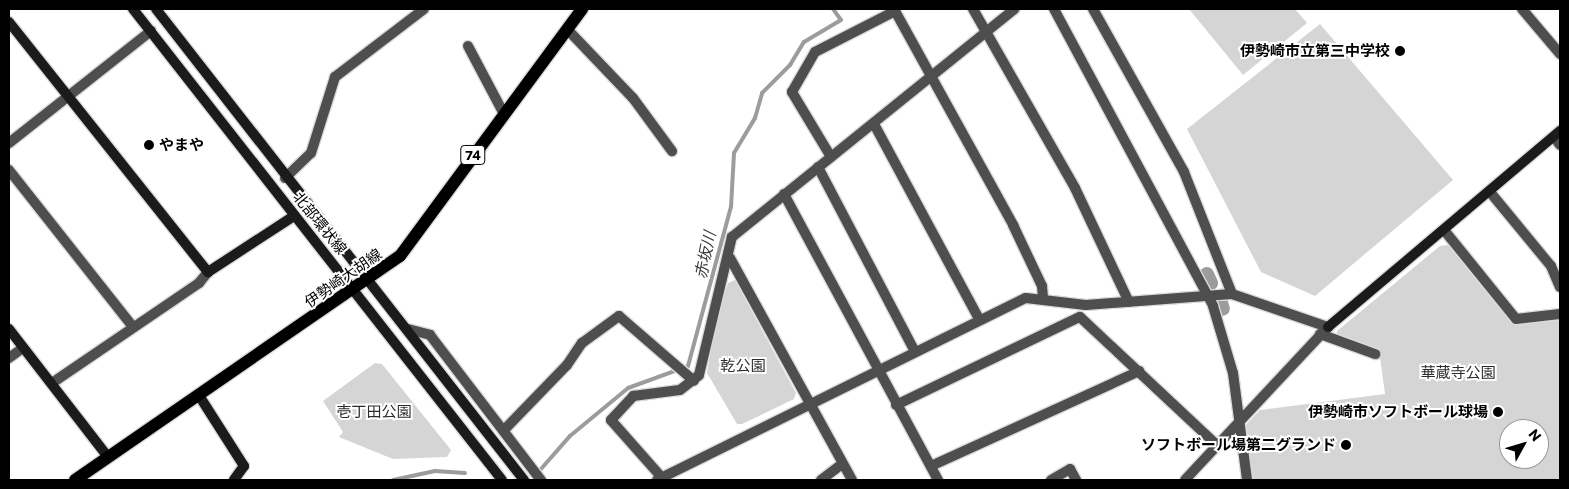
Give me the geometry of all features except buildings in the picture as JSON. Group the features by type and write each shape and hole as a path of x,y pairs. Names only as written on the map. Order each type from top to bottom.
{"main road":[{"name":"伊勢崎大胡線","path":"75,480 200,397 354,290 369,282 400,256 582,9"}],"street":[{"name":"北部環状線","path":"133,9 502,480"},
{"name":"北部環状線","path":"156,9 285,178 408,329 524,480"},
{"path":"285,178 311,153 336,77 424,9"},
{"path":"973,9 1074,188 1128,302"},
{"path":"1015,9 931,79 732,237 730,258 694,382 680,390 633,396 611,420 661,479 807,403 1017,301 1043,298 1086,305 1232,294 1375,354"},
{"path":"1054,9 1223,330 1247,480"},
{"path":"1093,9 1184,172 1232,294"},
{"path":"1522,9 1560,54"},
{"path":"831,157 792,92 815,52 895,10 1012,225 1042,286 1043,298"},
{"path":"9,22 208,272"},
{"path":"566,29 633,98 672,151"},
{"path":"9,143 151,31"},
{"path":"468,46 504,114"},
{"path":"874,124 979,319"},
{"path":"1185,480 1324,331 1490,192 1558,138"},
{"path":"818,167 914,350"},
{"path":"9,170 133,327"},
{"path":"1490,192 1551,266 1560,287"},
{"path":"784,194 938,480"},
{"path":"52,383 199,283 208,272 294,216"},
{"path":"1444,230 1516,319 1560,314"},
{"path":"730,258 807,403 852,480"},
{"path":"505,429 567,365 582,343 619,316 694,382"},
{"path":"896,405 1080,317 1218,446"},
{"path":"9,329 108,457"},
{"path":"408,329 430,335 505,429 541,480"},
{"path":"9,358 23,348"},
{"path":"931,466 1139,371"},
{"path":"200,397 244,466 234,480"},
{"path":"821,480 842,464"},
{"path":"1051,480 1070,469 1076,480"}],"green space":[{"path":"1189,9 1295,9 1307,23 1243,75"},
{"path":"1320,24 1453,180 1315,296 1261,272 1187,129"},
{"name":"華蔵寺公園","path":"1448,245 1515,325 1560,319 1560,480 1251,480 1242,429 1260,410 1385,394 1379,350 1337,336 1337,331 1440,246"},
{"name":"乾公園","path":"735,280 796,393 794,399 742,424 737,424 707,373 716,319 728,283"},
{"name":"壱丁田公園","path":"375,363 382,364 451,450 447,457 393,459 339,437 343,432 323,401"}],"waterway":[{"name":"赤坂川","path":"541,469 570,436 628,388 688,366 731,207 734,153 755,118 762,93 790,65 804,42 841,20 833,9"},
{"path":"1207,274 1211,283"},
{"path":"1221,303 1223,309"},
{"name":"赤坂川","path":"393,480 435,471 465,473"}],"place":[{"name":"伊勢崎市立第三中学校","path":"1400,51"},
{"name":"やまや","path":"149,145"},
{"name":"伊勢崎市ソフトボール球場","path":"1498,412"},
{"name":"ソフトボール場第二グランド","path":"1346,445"}]}
